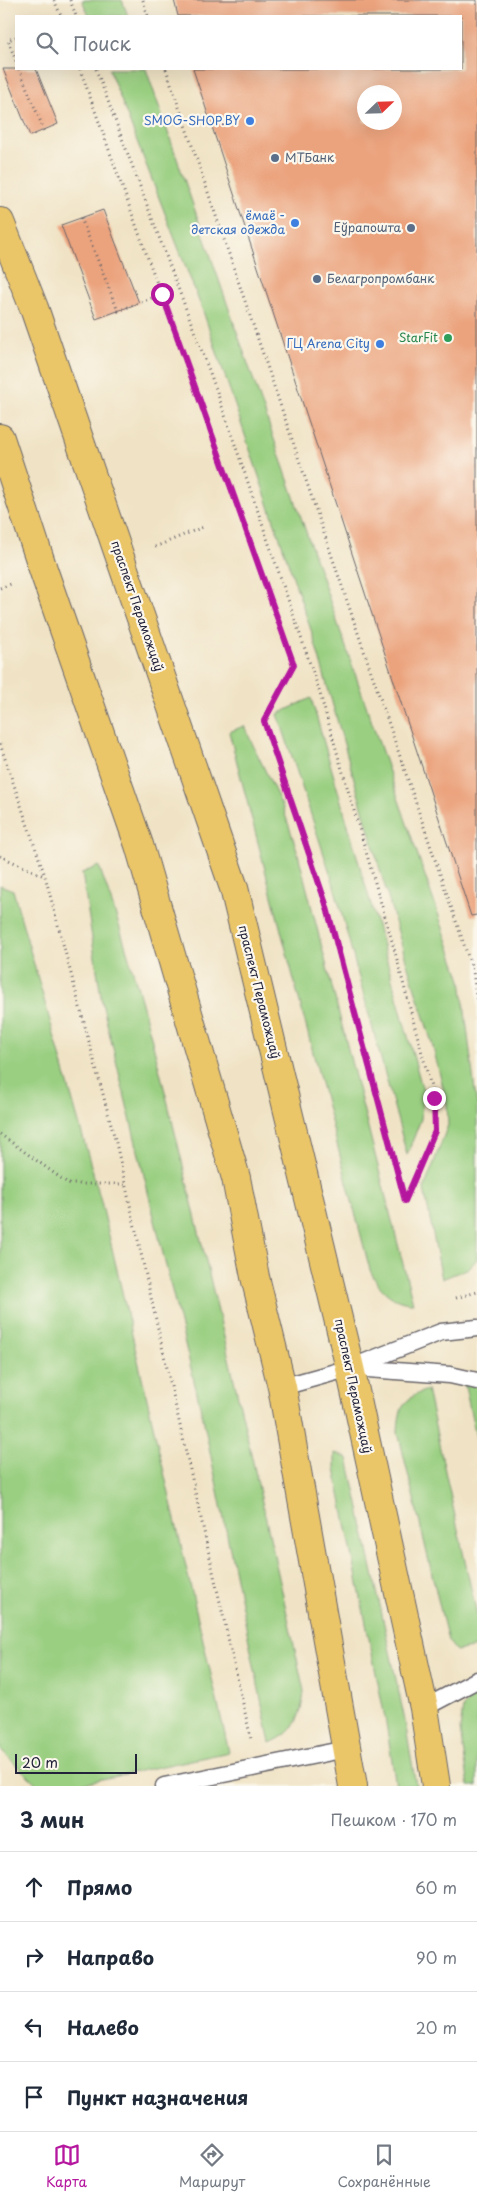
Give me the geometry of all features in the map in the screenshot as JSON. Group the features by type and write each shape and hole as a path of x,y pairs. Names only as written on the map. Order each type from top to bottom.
{"main road":[{"name":"праспект Пераможцаў","path":"0,222 34,308 234,888 350,1368 424,1708 436,1786"},
{"path":"0,438 44,572 142,854 236,1178 255,1277 282,1387 352,1786"}],"lane":[{"path":"282,1387 350,1368 440,1332 477,1328"},
{"path":"350,1368 450,1375 477,1382"},
{"path":"424,1708 477,1680"},
{"path":"164,1786 346,1749"}],"path":[{"path":"54,0 61,15"},
{"path":"70,0 76,15"},
{"path":"143,0 148,15"},
{"path":"15,37 8,40 15,58"},
{"path":"19,70 44,130"},
{"path":"80,70 294,665 264,721 326,904 405,1201 435,1131 434,1098 392,941 315,678 216,389 96,70"},
{"path":"166,70 474,972 477,1003"},
{"path":"81,218 118,310 162,294"},
{"path":"122,560 203,527"},
{"path":"0,744 45,876 126,1184 257,1766"},
{"path":"0,856 45,876"},
{"path":"0,1134 69,1184 126,1184"}],"green space":[{"path":"82,0 122,0 128,15 89,15"},
{"path":"109,70 146,70 461,980 477,1107 477,1259 469,1268 442,1279 424,1189 448,1125 447,1104 432,1043 406,960 313,636 204,314"},
{"path":"311,698 423,1091 421,1119 407,1155 333,882 278,714"},
{"path":"244,726 283,808 297,850 413,1303 392,1297 377,1283 370,1270 229,732"},
{"path":"99,866 126,948 160,1073 235,1383 304,1691 296,1723 286,1734 270,1743 203,1418 102,1003 82,873"},
{"path":"0,885 13,890 101,1201 229,1752 69,1786 39,1786 0,1750"},
{"path":"464,1382 477,1387 477,1442"},
{"path":"427,1390 477,1615 477,1647 456,1651 448,1641 398,1432 400,1416 404,1405 413,1396"},
{"path":"335,1453 348,1458 404,1716 416,1786 396,1786 386,1723 335,1469"},
{"path":"477,1689 477,1786 469,1786 460,1730 463,1707"}],"building":[{"name":"ГЦ Arena City","path":"174,0 477,0 477,915 471,916 193,70 462,70 462,15 178,15"},
{"path":"3,69 36,70 58,124 30,136"},
{"path":"103,210 139,303 96,319 61,225"}],"place":[{"name":"SMOG-SHOP.BY","path":"250,121"},
{"name":"МТБанк","path":"275,158"},
{"name":"ёмаё - детская одежда","path":"295,223"},
{"name":"Еўрапошта","path":"411,228"},
{"name":"Белагропромбанк","path":"317,279"},
{"name":"StarFit","path":"448,338"},
{"name":"ГЦ Arena City","path":"380,344"}],"route":[{"path":"162,294 294,665 264,721 326,904 405,1201 435,1131 434,1098"}]}
